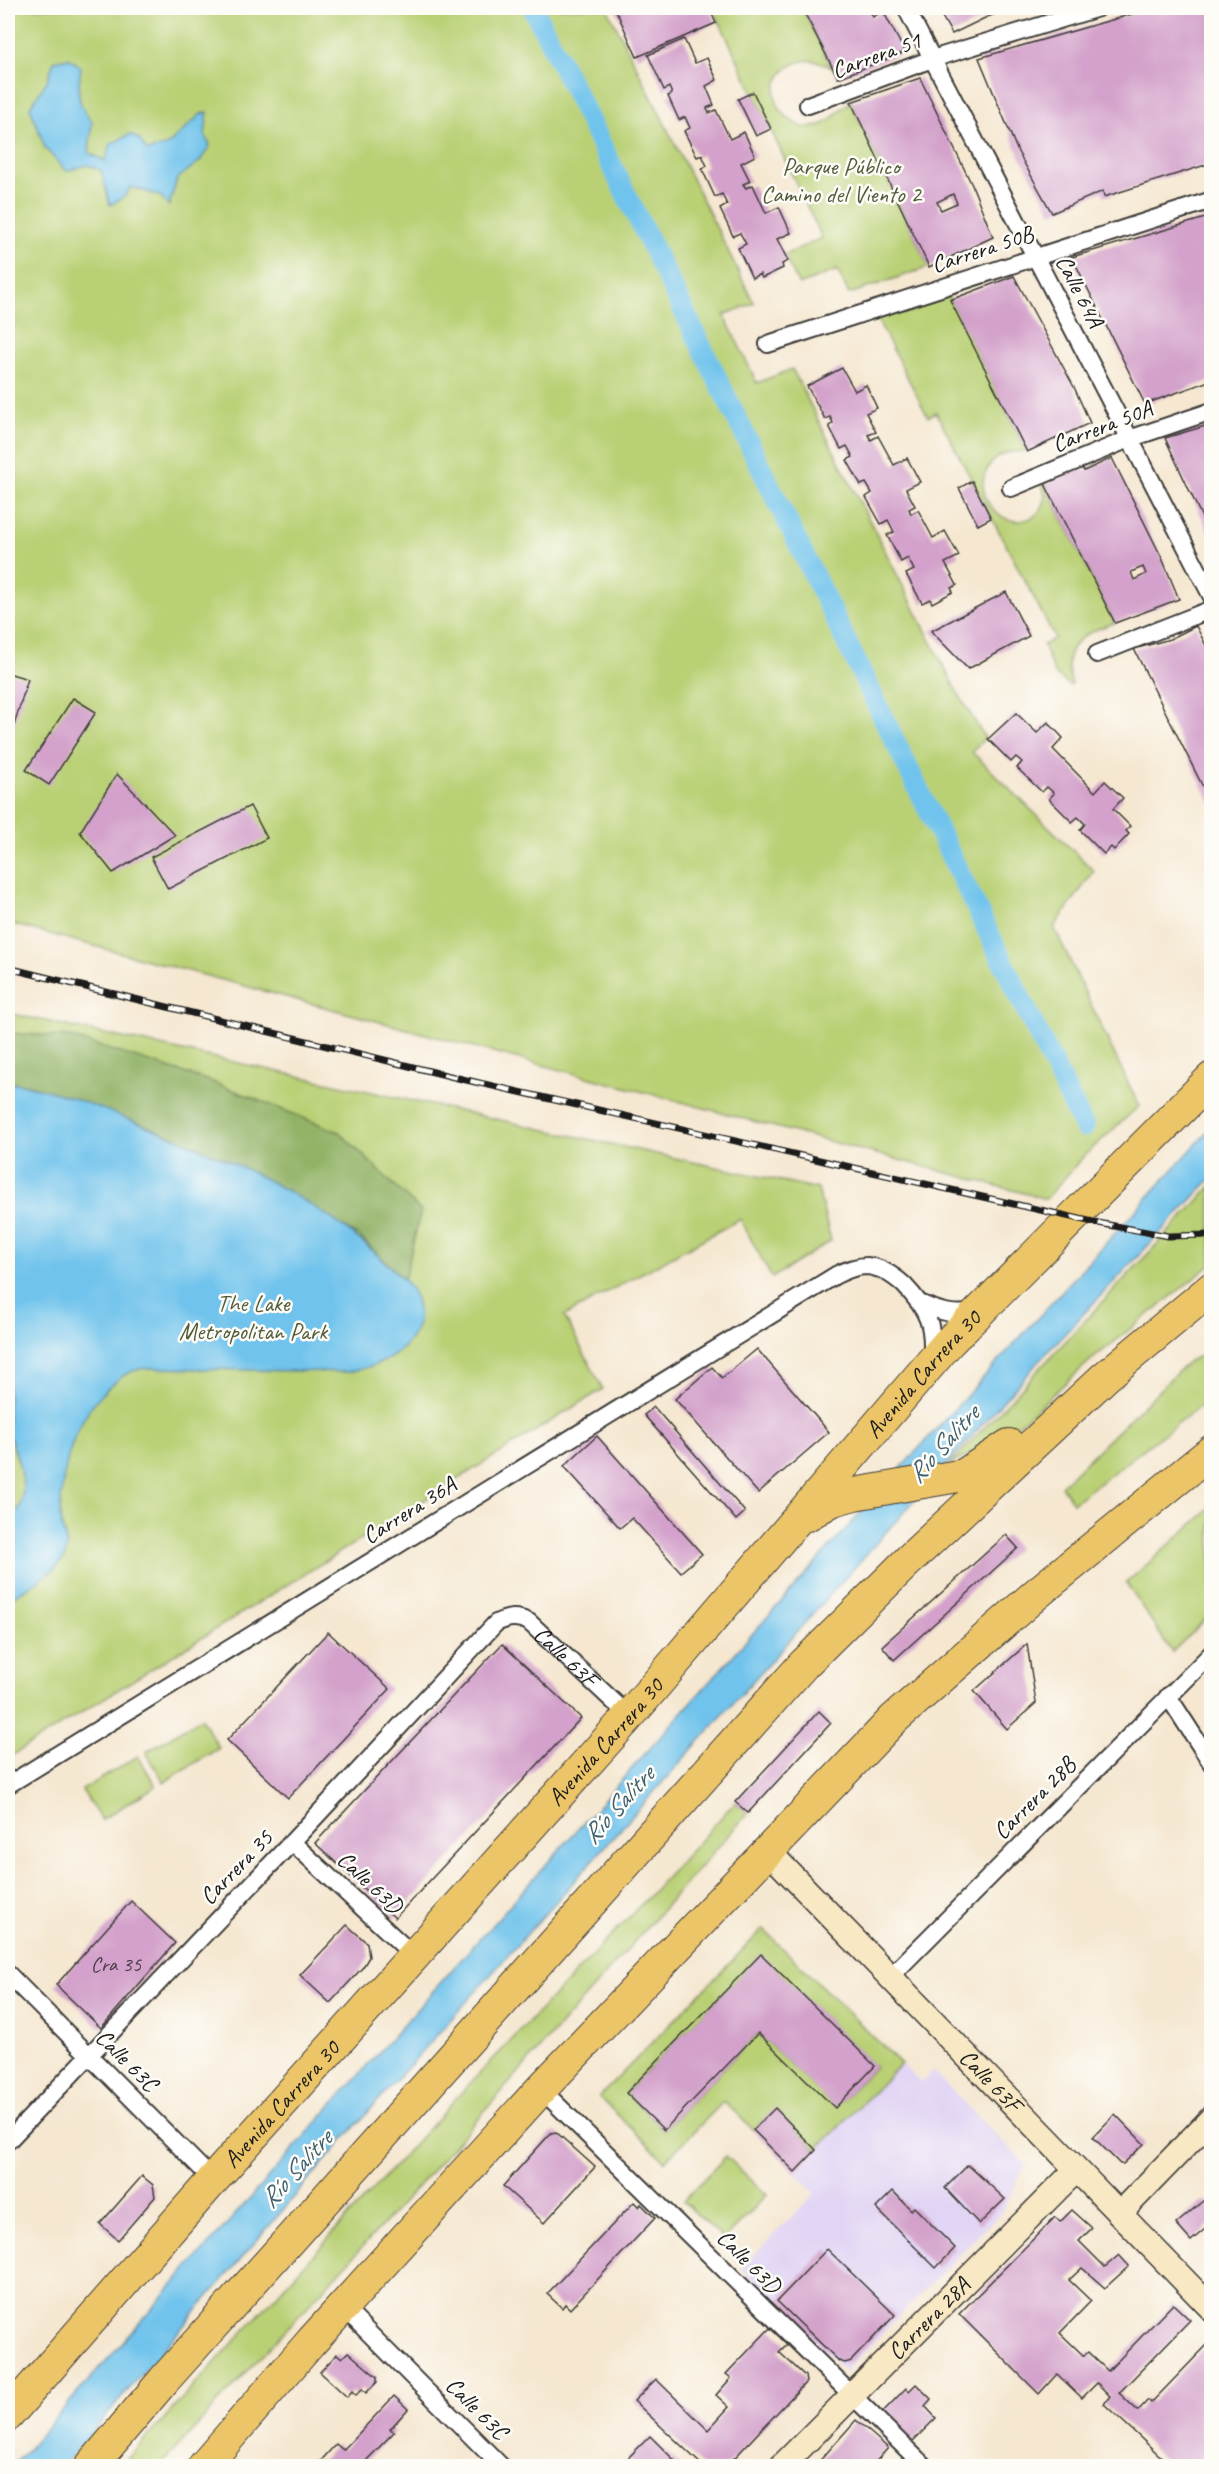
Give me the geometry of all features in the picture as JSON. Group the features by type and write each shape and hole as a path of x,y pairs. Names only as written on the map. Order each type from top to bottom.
{"highway":[{"name":"Avenida Carrera 30","path":"11,2404 629,1716 930,1362 1212,1078"},
{"path":"91,2466 172,2371 804,1664 908,1561 1105,1377 1212,1288"},
{"path":"789,1527 833,1500 854,1494 964,1475 1105,1377"},
{"path":"204,2466 343,2307 541,2089 894,1719 1027,1602 1212,1451"}],"street":[{"name":"Calle 64A","path":"906,8 1212,597"},
{"name":"Carrera 51","path":"808,105 933,59 1098,8"},
{"name":"Carrera 50B","path":"768,344 1212,200"},
{"name":"Carrera 50A","path":"1011,488 1130,439 1212,411"},
{"path":"1097,654 1212,609"},
{"name":"Carrera 36A","path":"8,1785 836,1275 851,1268 868,1266 881,1270 895,1277 922,1304"},
{"path":"922,1304 952,1314 979,1311"},
{"path":"922,1304 928,1317 931,1334 930,1362"},
{"name":"Calle 63F","path":"496,1623 509,1617 529,1622 629,1716"},
{"name":"Carrera 35","path":"8,2141 496,1623"},
{"name":"Carrera 28B","path":"890,1977 1212,1653"},
{"path":"1168,1696 1212,1764"},
{"name":"Calle 63D","path":"292,1842 414,1956"},
{"name":"Calle 63F","path":"769,1852 1212,2309"},
{"name":"Calle 63C","path":"8,1974 213,2180"},
{"name":"Calle 63D","path":"541,2089 924,2466"},
{"path":"1119,2214 1212,2118"},
{"name":"Carrera 28A","path":"782,2466 1076,2170"},
{"name":"Calle 63C","path":"343,2307 501,2466"}],"shaded area":[{"path":"901,2064 921,2082 933,2071 1026,2165 1001,2212 845,2371 741,2268 815,2193 795,2172"}],"green space":[{"path":"8,8 607,8 754,303 724,315 757,383 792,369 956,690 985,738 972,752 1094,871 1054,927 1139,1106 1083,1157 1046,1199 8,923"},
{"name":"Parque Público Camino del Viento 2","path":"713,8 802,8 832,68 816,61 802,61 790,66 781,75 776,86 776,98 781,110 795,123 811,127 828,122 851,102 929,267 849,294 837,270 799,285 784,255 822,238"},
{"path":"946,291 1027,452 1006,453 990,465 984,477 984,490 988,502 1005,518 1017,521 1029,519 1042,508 1045,498 1042,485 1045,484 1115,623 1084,636 1071,650 1068,660 1072,684 1070,686 1055,674 1043,645 1055,638 936,412 928,417 876,317"},
{"name":"The Lake Metropolitan Park","path":"8,1013 818,1189 831,1241 772,1278 740,1219 564,1316 603,1389 8,1758"},
{"path":"8,1033 70,1037 210,1081 339,1132 421,1211 404,1280 359,1236 196,1146 110,1112 28,1085 15,1083 8,1087"},
{"path":"1211,1187 1211,1265 1090,1361 1004,1438 949,1465"},
{"path":"1198,1357 1211,1359 1211,1398 1073,1503 1061,1486 1189,1361"},
{"path":"1211,1508 1211,1614 1172,1652 1126,1583"},
{"path":"201,1718 219,1748 164,1782 146,1752"},
{"path":"138,1756 156,1786 101,1820 82,1790"},
{"path":"735,1802 748,1813 411,2194 160,2466 121,2466 459,2095 654,1891"},
{"path":"763,1929 901,2064 816,2150 775,2109 753,2130 724,2101 665,2161 599,2097","holes":["761,1955 875,2067 835,2107 758,2033 664,2130 626,2093"]},
{"path":"726,2156 767,2195 724,2240 683,2201"}],"water":[{"path":"69,58 81,67 80,102 92,122 89,153 105,161 111,144 130,134 139,139 147,151 168,145 201,114 208,112 205,134 210,146 200,161 177,179 169,206 160,196 131,187 124,197 110,205 101,170 88,165 66,171 45,148 30,107 47,81 54,61"},
{"path":"15,1083 77,1100 169,1135 235,1164 299,1197 358,1238 402,1278 415,1296 418,1306 418,1325 398,1353 383,1362 348,1372 150,1368 133,1371 121,1377 99,1397 88,1411 72,1444 61,1498 60,1521 67,1546 65,1556 56,1568 8,1600 8,1521 16,1513 23,1491 20,1467 8,1433 8,1087"},
{"name":"Río Salitre","path":"1211,1128 1211,1179 1039,1361 344,2139 63,2466 13,2466 441,1982 899,1470"}],"building":[{"path":"615,8 709,8 716,23 637,57"},
{"path":"802,8 868,8 873,17 883,11 905,52 838,78"},
{"path":"937,8 1014,8 987,17 952,34"},
{"path":"1153,8 1212,8 1212,163 1104,197 1103,191 1052,213 1018,152 979,58"},
{"path":"684,39 695,63 707,58 717,80 706,86 714,105 707,108 709,113 716,110 730,139 744,132 755,156 741,163 750,181 743,184 746,188 753,185 766,213 779,207 791,233 777,239 788,261 782,264 783,268 762,278 760,274 752,278 738,248 746,244 740,233 733,236 720,209 727,205 722,194 715,197 702,169 707,166 702,155 697,157 684,131 690,128 685,117 679,120 668,96 672,94 669,87 664,90 648,55"},
{"path":"920,78 972,185 993,237 929,267 851,102","holes":["953,194 957,203 941,210 937,202"]},
{"path":"753,92 771,129 756,136 738,99"},
{"path":"1212,216 1212,380 1145,404 1072,257"},
{"path":"1014,276 1074,387 1090,423 1027,452 950,300"},
{"path":"842,368 855,391 866,385 877,408 866,413 876,432 868,435 871,440 878,436 894,465 907,458 920,482 906,489 915,506 909,509 911,514 918,510 933,538 945,531 959,556 945,563 957,585 951,588 953,592 932,603 930,599 922,603 906,574 914,570 908,558 901,562 887,535 894,532 888,520 881,524 866,497 872,493 866,483 861,485 847,460 853,457 847,446 841,449 829,426 833,423 830,417 825,419 807,386"},
{"path":"1212,424 1212,539 1165,438"},
{"path":"1112,458 1162,558 1179,599 1115,623 1045,484 1081,466 1084,471","holes":["1143,567 1146,574 1134,580 1131,572"]},
{"path":"972,481 991,518 978,525 959,488"},
{"path":"1006,592 1029,636 968,669 931,631"},
{"path":"1196,626 1212,657 1212,805 1134,649 1170,639"},
{"path":"8,673 28,679 8,745"},
{"path":"73,698 96,712 49,785 26,770"},
{"path":"1016,713 1037,733 1048,722 1063,738 1053,749 1095,792 1105,781 1123,798 1113,809 1130,826 1126,831 1129,834 1114,850 1111,847 1104,854 1080,830 1085,824 1078,817 1072,822 1049,799 1054,793 1047,787 1042,792 1017,768 1022,762 1016,757 1011,762 988,739"},
{"path":"117,774 175,835 113,873 80,832"},
{"path":"250,806 267,838 168,889 151,857"},
{"path":"757,1349 829,1432 758,1493 675,1399 712,1367 722,1378"},
{"path":"654,1407 745,1512 736,1520 644,1415"},
{"path":"597,1436 702,1554 681,1572 632,1518 620,1528 564,1466"},
{"path":"1006,1535 1018,1548 894,1660 882,1646"},
{"path":"328,1632 390,1689 288,1798 227,1740"},
{"path":"502,1644 581,1718 395,1918 315,1843"},
{"path":"1027,1644 1036,1703 1007,1729 974,1691"},
{"path":"819,1711 831,1723 748,1813 735,1802"},
{"path":"131,1901 175,1943 101,2028 56,1985"},
{"path":"347,1925 367,1943 369,1957 363,1967 330,2003 300,1975"},
{"path":"761,1954 875,2066 835,2108 758,2033 664,2130 626,2093"},
{"path":"775,2108 816,2150 795,2172 753,2130"},
{"path":"1115,2114 1144,2144 1123,2164 1120,2164 1093,2137"},
{"path":"556,2132 595,2167 544,2223 503,2186 551,2133"},
{"path":"968,2165 1005,2199 979,2224 945,2188"},
{"path":"142,2176 153,2185 155,2197 118,2240 100,2224"},
{"path":"893,2191 911,2210 914,2207 955,2248 936,2268 876,2208"},
{"path":"1204,2200 1212,2209 1212,2223 1191,2241 1176,2224"},
{"path":"634,2202 639,2207 641,2204 655,2218 570,2309 565,2304 562,2308 547,2294"},
{"path":"1072,2210 1092,2228 1079,2241 1105,2267 1119,2255 1129,2266 1105,2288 1082,2268 1069,2280 1091,2301 1060,2333 1084,2356 1088,2352 1108,2371 1173,2304 1190,2320 1119,2393 1138,2411 1148,2400 1151,2403 1208,2344 1212,2347 1212,2466 1171,2466 1104,2404 1110,2396 1097,2383 1082,2398 1057,2374 1039,2394 959,2314 1055,2217 1060,2222"},
{"path":"827,2249 895,2315 851,2361 845,2363 839,2361 777,2301"},
{"path":"770,2328 787,2344 779,2352 805,2376 806,2382 727,2466 703,2466 634,2401 656,2379 708,2430 729,2407 716,2395 731,2378 726,2374"},
{"path":"348,2352 377,2377 377,2382 366,2393 362,2389 356,2395 352,2391 347,2397 320,2372 337,2354 342,2358"},
{"path":"916,2384 931,2399 925,2406 936,2418 907,2447 878,2417 906,2388 909,2391"},
{"path":"394,2396 408,2409 390,2429 394,2432 361,2466 311,2466 314,2463 317,2465 336,2444 343,2450"},
{"path":"856,2420 888,2448 872,2466 815,2466"},
{"path":"650,2436 680,2466 637,2466 628,2458"}],"waterway":[{"path":"533,8 1084,1127"}],"railway":[{"path":"8,968 462,1079 1093,1222 1168,1236 1212,1235"}]}
